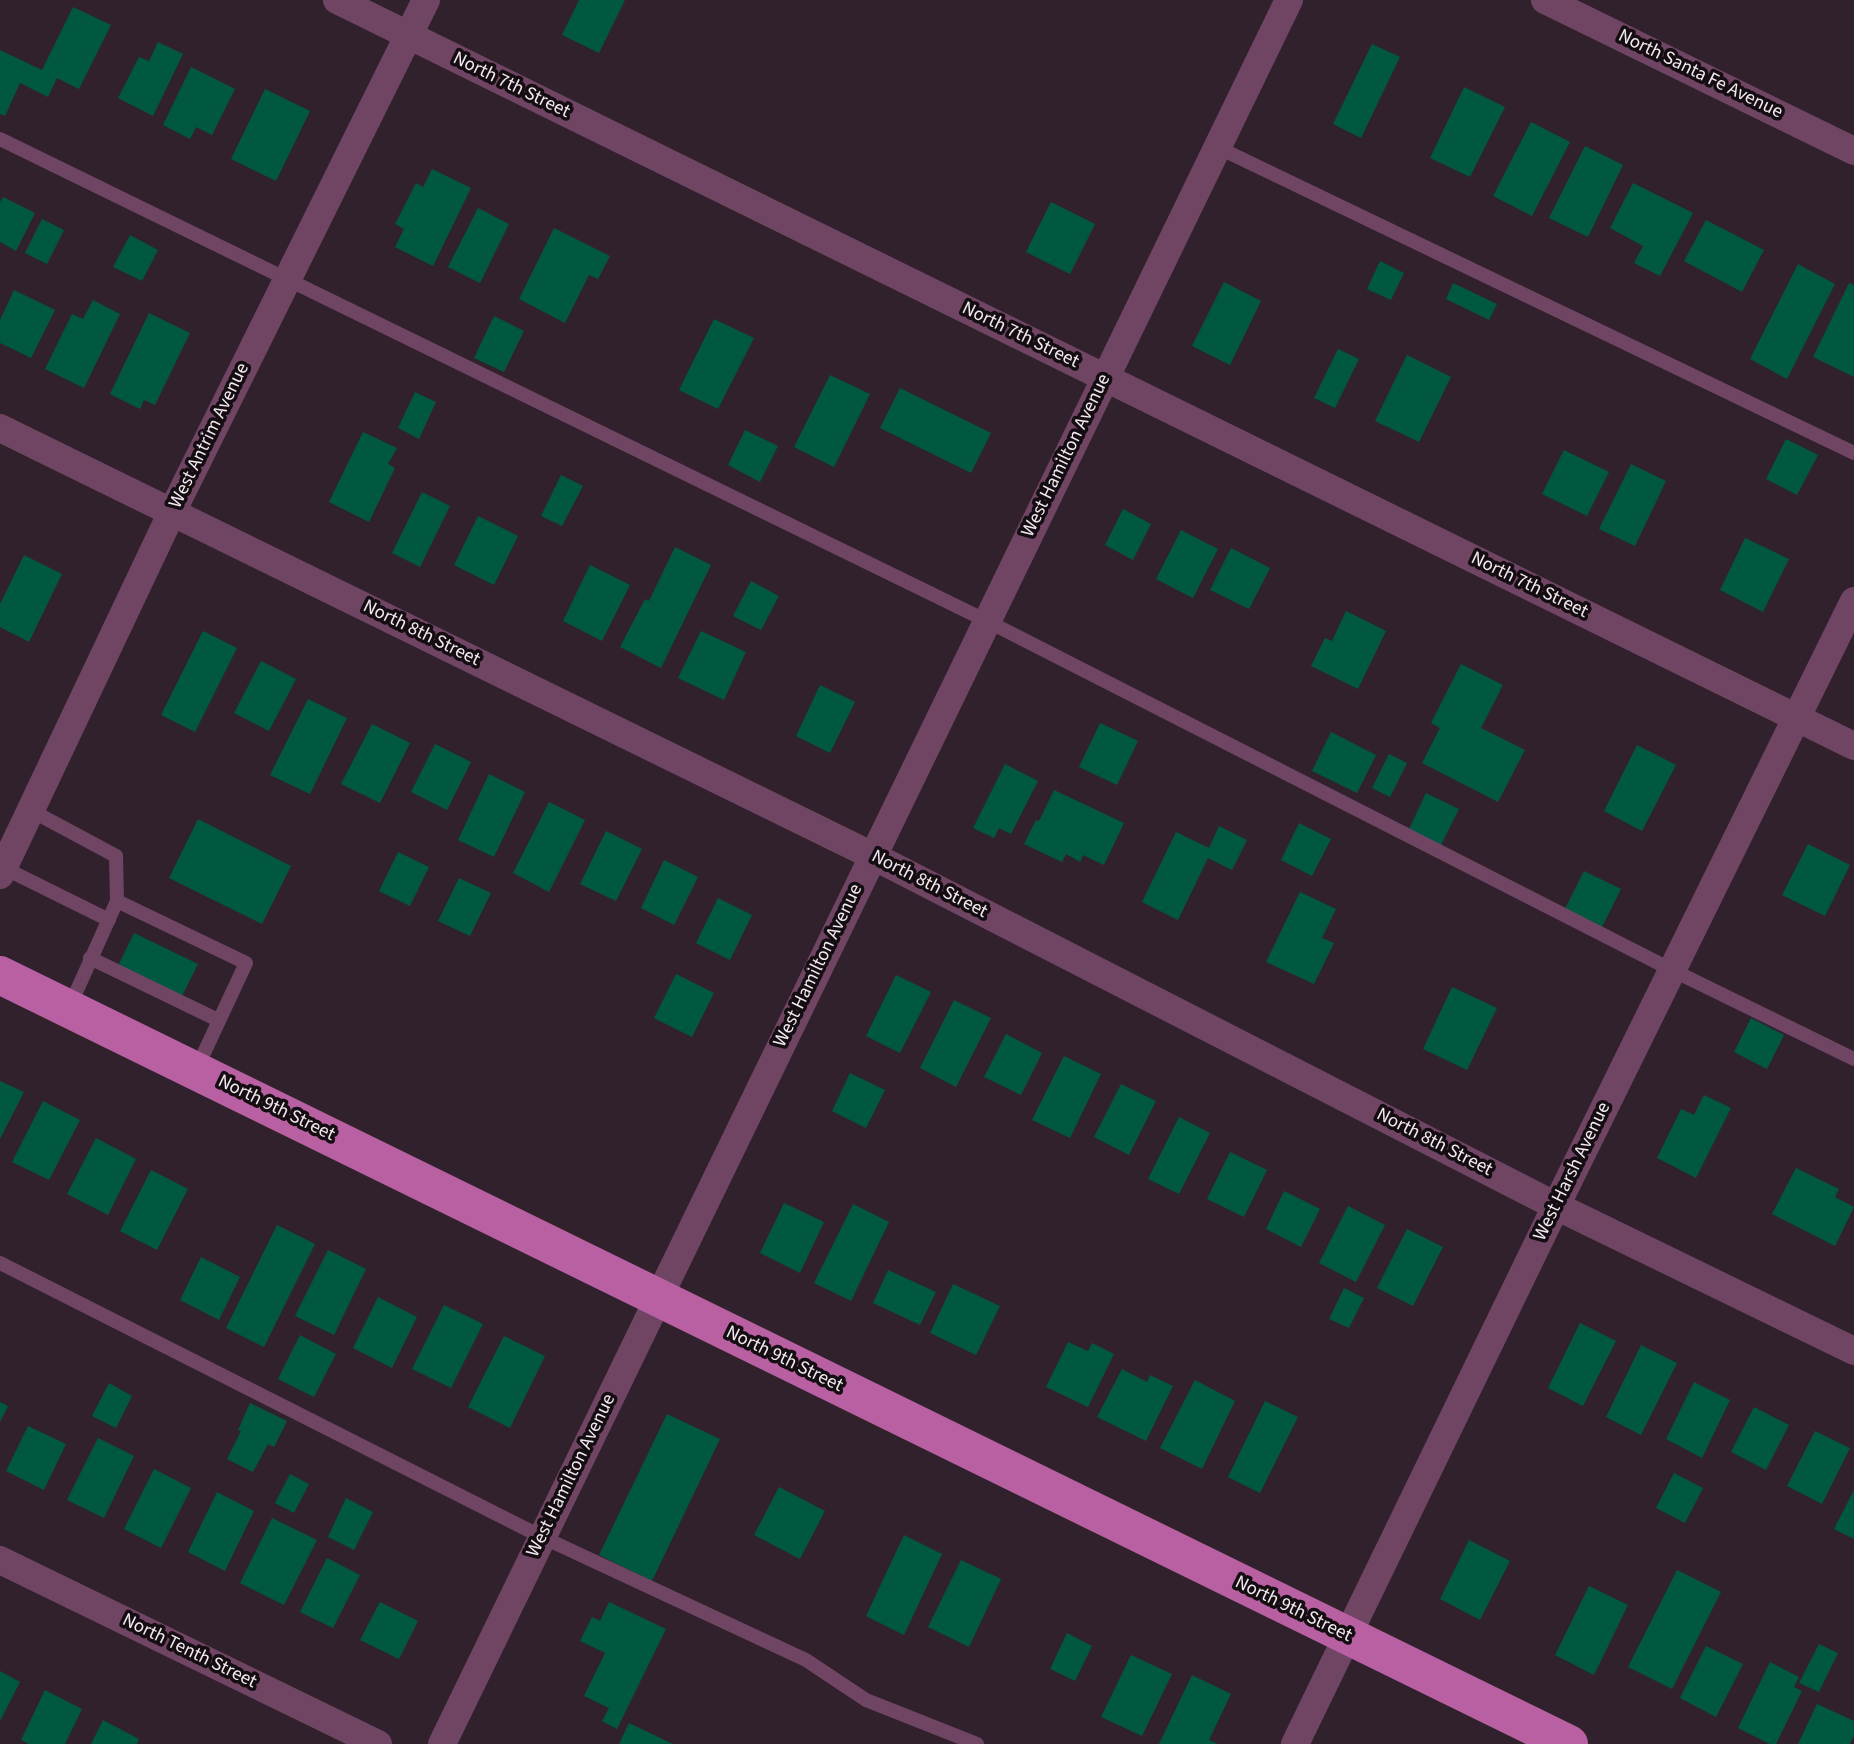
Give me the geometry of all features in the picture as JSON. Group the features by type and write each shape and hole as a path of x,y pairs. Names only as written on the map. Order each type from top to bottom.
{"main road":[{"name":"North 9th Street","path":"0,975 1569,1744"}],"street":[{"name":"North 7th Street","path":"337,0 1854,746"},
{"name":"West Antrim Avenue","path":"2,872 172,512 426,0"},
{"name":"West Hamilton Avenue","path":"442,1744 1289,0"},
{"name":"North Santa Fe Avenue","path":"1545,0 1854,151"},
{"name":"North 8th Street","path":"0,428 873,856 1556,1206 1854,1350"},
{"name":"West Harsh Avenue","path":"1295,1744 1854,601"},
{"name":"North Tenth Street","path":"0,1560 378,1744"}],"lane":[{"path":"0,139 987,621 1672,970 1854,1059"},
{"path":"1217,148 1854,453"},
{"path":"32,811 116,856 117,901 68,1010"},
{"path":"2,872 109,920"},
{"path":"117,901 246,963 196,1070"},
{"path":"90,958 218,1020"},
{"path":"0,1263 542,1537 806,1660 866,1700 977,1744"}],"building":[{"path":"579,0 625,0 599,53 562,35"},
{"path":"73,7 111,25 79,89 57,78 48,97 20,83 5,116 0,114 0,50 42,70"},
{"path":"158,42 183,54 153,116 118,98 139,57 149,61"},
{"path":"1372,44 1400,57 1361,138 1333,124"},
{"path":"191,67 235,89 212,135 196,127 190,139 163,125"},
{"path":"1464,87 1505,107 1470,177 1430,158"},
{"path":"265,89 310,111 276,181 231,159"},
{"path":"1531,122 1570,142 1532,216 1493,196"},
{"path":"1585,146 1623,165 1588,237 1549,218"},
{"path":"432,169 471,188 433,266 395,247 404,229 395,224 416,183 423,187"},
{"path":"1633,183 1693,213 1660,276 1634,263 1643,246 1610,228"},
{"path":"3,197 35,213 16,251 0,242 0,202"},
{"path":"1051,202 1095,224 1070,274 1026,252"},
{"path":"478,208 509,224 480,283 448,267"},
{"path":"42,219 64,230 47,264 25,253"},
{"path":"1706,220 1764,250 1742,292 1684,261"},
{"path":"554,228 610,256 598,279 589,275 565,323 519,299"},
{"path":"130,235 158,250 142,281 113,267"},
{"path":"1380,261 1404,273 1391,300 1367,289"},
{"path":"1798,264 1835,284 1787,379 1750,359"},
{"path":"1224,282 1261,301 1230,365 1192,346"},
{"path":"1453,283 1497,304 1489,320 1446,299"},
{"path":"1849,283 1854,285 1854,377 1813,357"},
{"path":"14,290 55,310 31,358 0,343 0,320"},
{"path":"93,300 120,314 84,388 45,369 72,314 83,319"},
{"path":"149,313 190,333 155,405 144,400 140,409 110,394"},
{"path":"494,316 524,331 504,372 474,358"},
{"path":"714,319 754,338 718,409 679,390"},
{"path":"1338,349 1359,359 1335,408 1314,398"},
{"path":"1407,355 1451,377 1419,442 1375,421"},
{"path":"830,375 870,394 834,467 794,447"},
{"path":"900,388 991,433 971,473 880,428"},
{"path":"415,392 436,402 419,439 398,428"},
{"path":"745,430 778,446 760,482 728,465"},
{"path":"363,432 397,448 388,464 395,468 369,522 329,502"},
{"path":"1786,439 1818,455 1797,495 1766,479"},
{"path":"1564,450 1609,472 1587,516 1542,494"},
{"path":"1631,464 1666,481 1635,546 1599,529"},
{"path":"561,475 583,486 562,526 541,516"},
{"path":"422,492 450,506 420,567 392,553"},
{"path":"1123,509 1151,524 1133,560 1105,545"},
{"path":"478,516 518,536 494,585 454,565"},
{"path":"1181,530 1218,549 1193,598 1156,579"},
{"path":"1745,538 1789,559 1763,612 1720,590"},
{"path":"675,547 711,565 661,668 620,647 645,599 649,601"},
{"path":"1231,548 1270,568 1249,609 1210,590"},
{"path":"24,555 62,574 29,642 0,627 0,604"},
{"path":"590,565 630,585 602,641 563,621"},
{"path":"751,581 779,596 761,630 733,616"},
{"path":"1346,611 1386,631 1358,689 1311,666 1325,638 1332,641"},
{"path":"203,631 237,648 195,732 161,715"},
{"path":"701,631 746,652 724,700 678,678"},
{"path":"261,661 296,679 269,731 234,713"},
{"path":"1461,664 1503,685 1481,728 1525,750 1498,802 1422,763 1440,728 1431,723"},
{"path":"820,685 855,702 830,753 796,736"},
{"path":"308,699 347,718 310,794 270,775"},
{"path":"1100,723 1138,741 1117,785 1079,767"},
{"path":"372,724 410,743 380,803 341,784"},
{"path":"1331,732 1376,755 1357,793 1312,771"},
{"path":"435,744 471,762 447,810 411,792"},
{"path":"1637,745 1676,765 1642,831 1604,811"},
{"path":"1389,754 1407,763 1390,797 1372,788"},
{"path":"1005,764 1038,781 1011,834 999,828 994,838 973,828"},
{"path":"489,774 525,792 494,857 458,840"},
{"path":"1054,790 1124,823 1104,865 1083,855 1080,862 1066,854 1062,862 1024,844"},
{"path":"1426,793 1459,809 1440,847 1408,831"},
{"path":"549,802 585,820 549,892 513,873"},
{"path":"198,819 291,866 262,924 169,878"},
{"path":"1299,823 1331,839 1312,876 1281,860"},
{"path":"1219,826 1247,840 1232,870 1208,858 1178,920 1142,902 1176,832 1209,848"},
{"path":"606,831 642,849 616,901 580,884"},
{"path":"1808,844 1850,865 1825,916 1782,895"},
{"path":"398,852 429,867 410,906 379,891"},
{"path":"664,860 698,877 674,925 641,908"},
{"path":"1584,871 1621,889 1601,929 1564,911"},
{"path":"459,878 491,893 470,936 438,921"},
{"path":"1300,892 1336,909 1322,938 1334,943 1314,984 1266,962"},
{"path":"718,898 752,915 730,960 696,943"},
{"path":"134,933 198,964 181,998 118,966"},
{"path":"676,974 714,993 692,1037 654,1018"},
{"path":"896,975 931,992 900,1053 866,1036"},
{"path":"1452,987 1497,1008 1467,1070 1423,1049"},
{"path":"954,1000 991,1018 956,1087 920,1068"},
{"path":"1751,1018 1784,1035 1767,1069 1734,1052"},
{"path":"1006,1034 1042,1053 1021,1095 984,1077"},
{"path":"1064,1056 1101,1074 1070,1138 1032,1120"},
{"path":"850,1073 885,1090 866,1128 832,1111"},
{"path":"0,1081 24,1092 0,1139"},
{"path":"1121,1084 1156,1101 1129,1155 1094,1137"},
{"path":"1704,1095 1731,1108 1696,1178 1657,1158 1681,1109 1694,1115"},
{"path":"43,1101 80,1120 49,1180 12,1162"},
{"path":"1179,1117 1210,1133 1179,1194 1148,1179"},
{"path":"96,1138 136,1159 108,1215 67,1194"},
{"path":"1230,1152 1267,1170 1244,1217 1207,1199"},
{"path":"1796,1168 1839,1189 1835,1197 1854,1207 1835,1246 1772,1214"},
{"path":"151,1170 188,1189 157,1250 120,1231"},
{"path":"1284,1191 1320,1209 1301,1247 1266,1229"},
{"path":"784,1203 824,1222 800,1273 760,1253"},
{"path":"853,1204 889,1222 851,1301 814,1283"},
{"path":"1348,1206 1385,1225 1356,1282 1319,1263"},
{"path":"277,1225 315,1244 264,1347 226,1328"},
{"path":"1407,1229 1443,1247 1413,1306 1377,1288"},
{"path":"328,1250 366,1269 334,1335 295,1316"},
{"path":"201,1257 240,1277 219,1320 180,1300"},
{"path":"888,1270 936,1292 920,1325 873,1303"},
{"path":"953,1284 1000,1306 976,1355 930,1333"},
{"path":"1344,1288 1364,1298 1349,1328 1329,1319"},
{"path":"378,1297 417,1317 392,1368 353,1348"},
{"path":"444,1305 483,1324 451,1388 412,1369"},
{"path":"1580,1323 1616,1341 1583,1406 1548,1388"},
{"path":"300,1335 336,1354 314,1397 278,1379"},
{"path":"504,1336 545,1356 510,1428 468,1407"},
{"path":"1068,1342 1088,1351 1092,1343 1114,1354 1088,1407 1046,1387"},
{"path":"1641,1345 1677,1363 1641,1435 1606,1417"},
{"path":"1122,1369 1147,1382 1150,1375 1173,1386 1146,1441 1097,1417"},
{"path":"1195,1380 1235,1401 1202,1469 1160,1448"},
{"path":"1694,1382 1730,1400 1702,1458 1666,1439"},
{"path":"109,1383 132,1396 116,1428 92,1416"},
{"path":"1265,1401 1298,1417 1260,1493 1228,1477"},
{"path":"0,1402 8,1406 0,1422"},
{"path":"250,1403 287,1421 274,1447 268,1444 253,1472 227,1459 241,1431 238,1430"},
{"path":"1754,1407 1789,1425 1766,1470 1731,1452"},
{"path":"667,1414 720,1439 652,1581 599,1555"},
{"path":"28,1426 66,1444 44,1490 6,1471"},
{"path":"1815,1431 1850,1448 1822,1504 1787,1486"},
{"path":"98,1438 134,1456 104,1518 67,1500"},
{"path":"154,1469 191,1488 161,1548 124,1529"},
{"path":"1674,1473 1703,1488 1685,1523 1656,1508"},
{"path":"290,1474 309,1484 294,1513 275,1503"},
{"path":"779,1487 825,1511 800,1559 754,1535"},
{"path":"1854,1490 1854,1539 1834,1529"},
{"path":"217,1492 254,1511 225,1571 188,1552"},
{"path":"346,1498 373,1512 354,1550 328,1537"},
{"path":"272,1518 317,1540 284,1605 240,1583"},
{"path":"904,1535 942,1554 904,1635 866,1616"},
{"path":"1469,1540 1510,1561 1480,1620 1440,1599"},
{"path":"327,1558 360,1575 333,1628 300,1612"},
{"path":"961,1560 1001,1579 969,1647 928,1627"},
{"path":"1677,1570 1721,1592 1672,1689 1628,1667"},
{"path":"1589,1586 1628,1605 1594,1675 1555,1655"},
{"path":"380,1602 418,1621 399,1659 360,1640"},
{"path":"609,1602 666,1629 617,1729 602,1721 609,1708 584,1696 605,1653 580,1641 592,1617 600,1621"},
{"path":"1067,1633 1092,1646 1075,1681 1050,1669"},
{"path":"1819,1644 1838,1653 1819,1692 1799,1683"},
{"path":"1706,1646 1743,1664 1716,1717 1680,1698"},
{"path":"1131,1655 1172,1674 1142,1736 1101,1717"},
{"path":"1770,1662 1799,1677 1794,1687 1802,1691 1776,1744 1770,1744 1738,1728"},
{"path":"0,1671 20,1682 0,1721"},
{"path":"1192,1675 1231,1694 1209,1740 1218,1744 1159,1744"},
{"path":"45,1690 82,1709 65,1744 29,1744 21,1740"},
{"path":"1817,1704 1854,1721 1854,1735 1850,1744 1798,1744"},
{"path":"103,1720 139,1739 137,1744 91,1744"},
{"path":"629,1723 673,1744 619,1744"}]}
